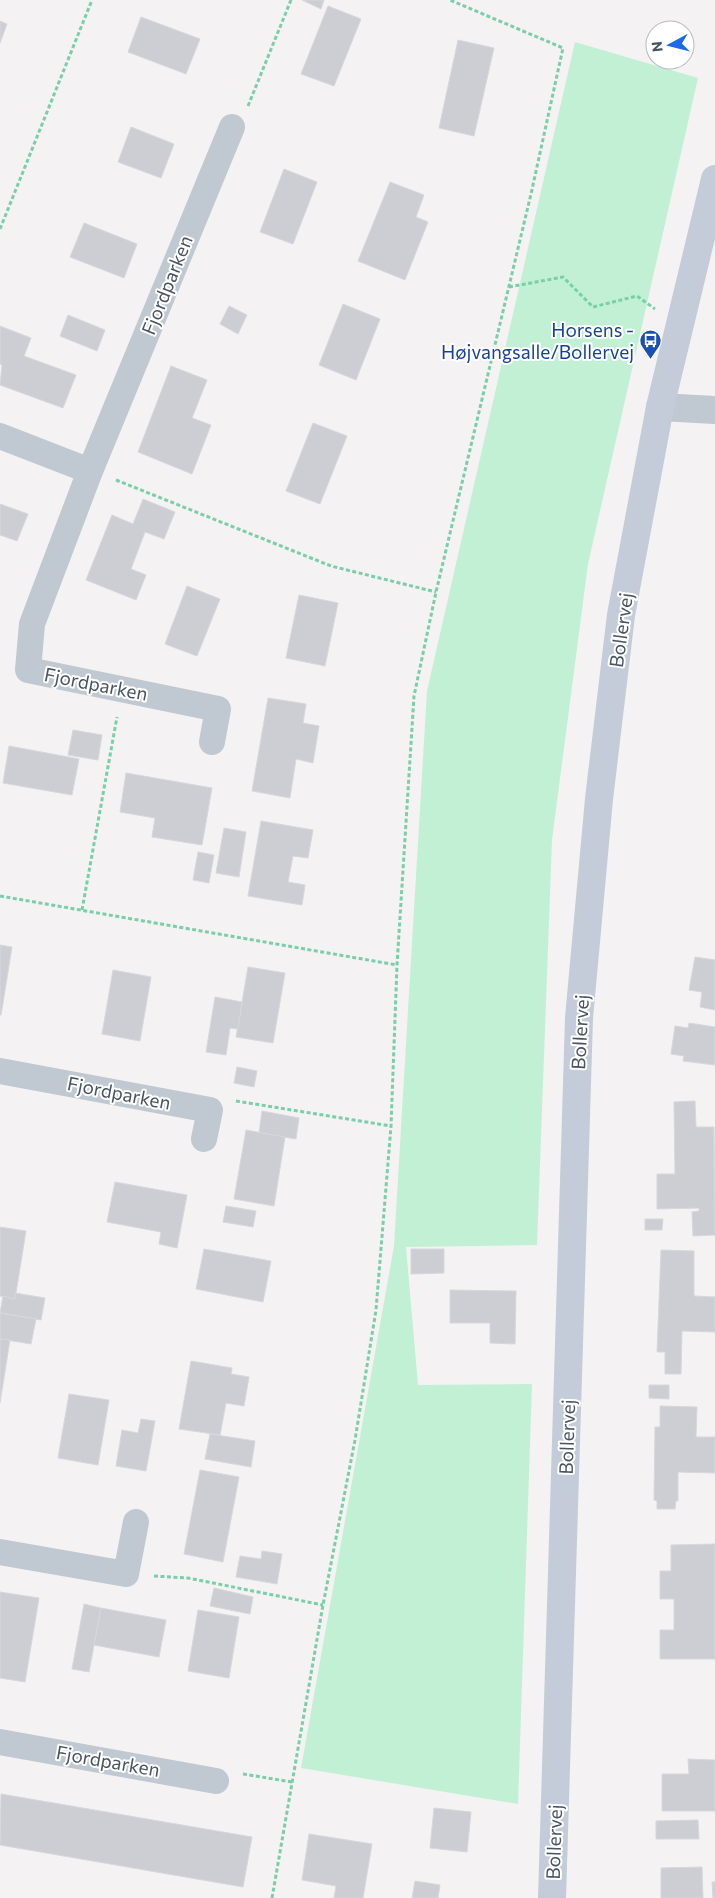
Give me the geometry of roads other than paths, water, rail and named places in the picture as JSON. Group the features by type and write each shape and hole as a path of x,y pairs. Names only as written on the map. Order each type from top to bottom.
{"main road":[{"name":"Bollervej","path":"552,1898 579,1018 599,799 621,615 660,407 715,179"}],"street":[{"name":"Fjordparken","path":"212,742 218,708 28,670 32,624 90,471 232,127"},
{"path":"660,407 715,410"},
{"path":"0,436 90,471"},
{"name":"Fjordparken","path":"0,1071 210,1110 204,1139"},
{"path":"0,1552 126,1574 136,1522"},
{"name":"Fjordparken","path":"0,1742 216,1781"}],"place":[{"name":"Horsens - Højvangsalle/Bollervej","path":"650,360"}]}
